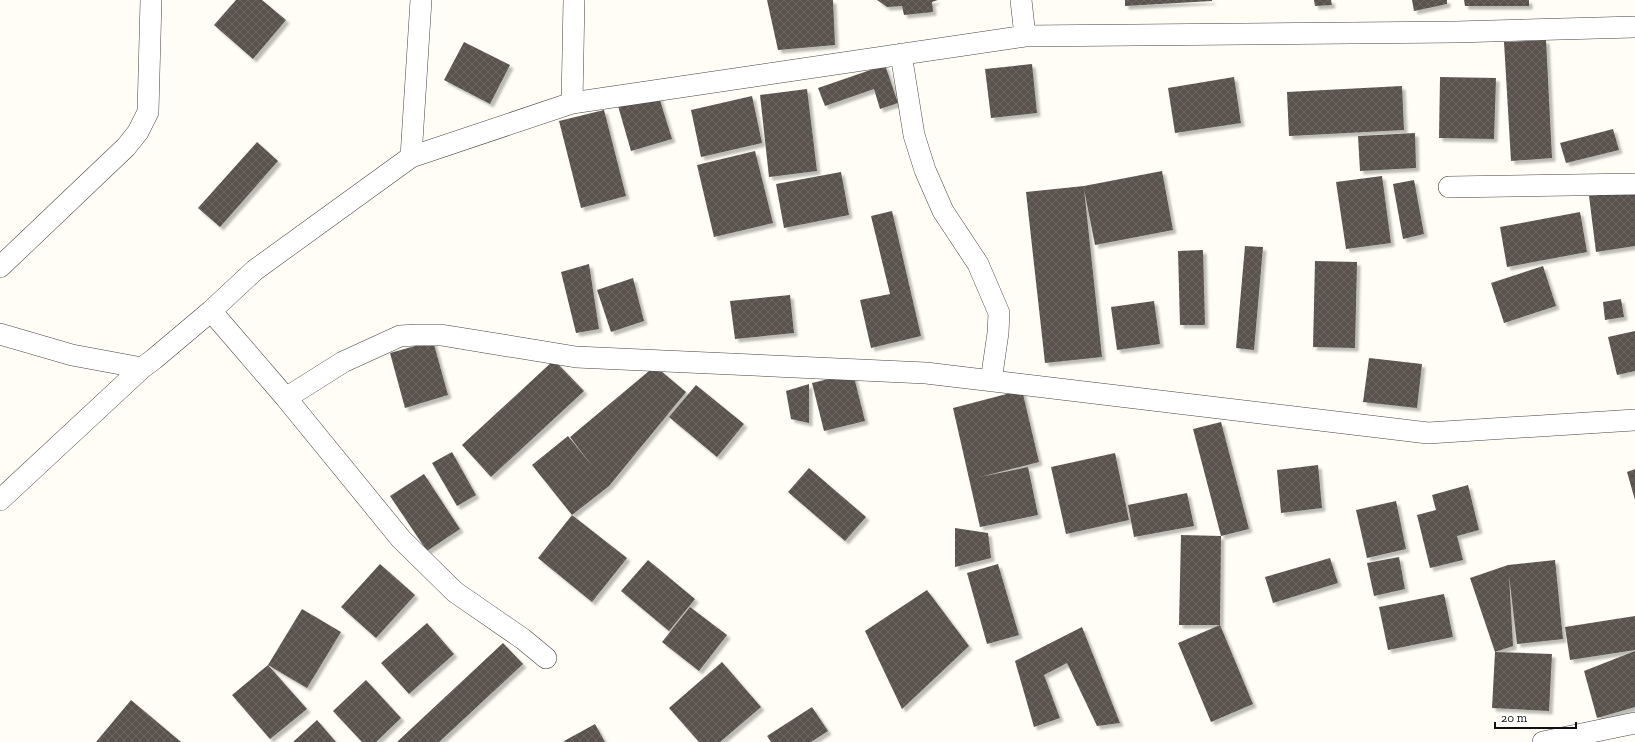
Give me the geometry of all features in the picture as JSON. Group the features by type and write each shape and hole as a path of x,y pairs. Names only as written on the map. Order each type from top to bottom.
{"street":[{"path":"0,267 126,147 138,132 148,112 151,0"},
{"path":"411,157 421,0"},
{"path":"572,103 574,0"},
{"path":"1021,0 1025,36"},
{"path":"0,500 142,368 154,360 211,311 255,270 411,157 572,103 1025,36 1456,32 1635,27"},
{"path":"901,54 914,135 926,170 943,211 978,264 999,313 998,332 991,380"},
{"path":"1449,187 1635,184"},
{"path":"211,311 286,398 401,539 455,592 523,639 546,658"},
{"path":"0,334 72,355 142,368"},
{"path":"286,398 342,362 400,336 417,334 441,335 576,358 926,373 1428,433 1635,420"},
{"path":"1543,742 1635,723"}],"building":[{"path":"236,0 262,0 286,20 253,59 214,25"},
{"path":"767,0 833,0 835,45 778,50"},
{"path":"877,0 938,0 932,2 933,12 904,15 902,6 887,7"},
{"path":"1125,0 1212,0 1212,1 1125,6"},
{"path":"1314,0 1331,0 1332,5 1315,6"},
{"path":"1412,0 1447,0 1447,4 1414,11"},
{"path":"1464,0 1529,0 1529,6 1465,6"},
{"path":"1546,40 1552,158 1511,161 1504,42"},
{"path":"464,42 510,65 490,104 444,80"},
{"path":"1032,64 1037,113 991,118 985,69"},
{"path":"885,65 898,103 880,109 874,89 825,106 818,88"},
{"path":"1234,77 1241,123 1175,133 1168,88"},
{"path":"1440,77 1496,78 1494,139 1439,138"},
{"path":"1402,86 1404,130 1289,136 1287,92"},
{"path":"807,89 817,171 769,177 760,95"},
{"path":"658,94 672,139 631,151 618,106"},
{"path":"752,96 762,143 701,157 691,110"},
{"path":"604,110 626,196 581,208 559,121"},
{"path":"1613,129 1619,150 1566,163 1560,143"},
{"path":"1415,133 1416,168 1360,171 1358,136"},
{"path":"257,142 278,161 220,227 198,208"},
{"path":"755,151 773,223 714,237 697,165"},
{"path":"1162,171 1173,230 1095,245 1084,189 1102,357 1045,363 1026,192 1084,186"},
{"path":"841,172 849,215 784,228 776,184"},
{"path":"1382,176 1391,243 1346,249 1336,182"},
{"path":"1414,180 1424,234 1403,239 1393,184"},
{"path":"1635,191 1635,246 1596,252 1589,196"},
{"path":"892,211 921,336 871,348 860,300 890,294 871,216"},
{"path":"1580,212 1587,252 1507,267 1500,227"},
{"path":"1245,246 1263,247 1254,350 1236,348"},
{"path":"1203,250 1205,325 1180,325 1178,251"},
{"path":"1315,261 1357,262 1355,348 1313,347"},
{"path":"589,264 599,329 576,333 561,272"},
{"path":"1543,266 1556,306 1504,323 1491,283"},
{"path":"633,278 644,321 611,332 597,290"},
{"path":"790,295 794,333 735,339 730,301"},
{"path":"1621,299 1624,317 1605,320 1603,302"},
{"path":"1154,301 1160,344 1117,350 1111,307"},
{"path":"1635,331 1635,371 1617,375 1608,337"},
{"path":"433,341 448,395 405,408 390,353"},
{"path":"1369,358 1422,364 1417,408 1363,402"},
{"path":"554,360 584,391 491,477 462,445"},
{"path":"655,366 686,392 609,486 572,515 532,465 568,436 593,467 570,437"},
{"path":"853,373 865,421 824,431 812,383"},
{"path":"809,384 809,423 791,419 786,391"},
{"path":"696,385 744,424 717,457 669,417"},
{"path":"1022,390 1039,462 980,477 1028,467 1038,515 980,527 953,408"},
{"path":"1221,422 1249,529 1221,536 1193,429"},
{"path":"452,452 476,495 457,506 432,463"},
{"path":"1115,453 1129,520 1066,534 1051,467"},
{"path":"1318,465 1322,508 1281,513 1277,470"},
{"path":"809,468 866,517 845,541 788,492"},
{"path":"1635,469 1635,500 1627,472"},
{"path":"424,474 460,529 427,551 390,496"},
{"path":"1468,485 1479,530 1457,536 1463,560 1430,568 1417,515 1436,510 1432,495"},
{"path":"1187,493 1194,526 1134,537 1128,505"},
{"path":"1396,501 1406,549 1367,558 1356,510"},
{"path":"572,515 627,558 592,602 538,558"},
{"path":"955,528 988,533 991,558 955,567"},
{"path":"1181,535 1221,536 1220,625 1179,625"},
{"path":"1399,557 1405,589 1374,596 1367,563"},
{"path":"1330,558 1338,583 1273,603 1265,577"},
{"path":"648,560 695,599 669,631 621,591"},
{"path":"1555,560 1563,639 1517,644 1509,575 1513,646 1495,652 1470,578 1508,565"},
{"path":"380,564 415,595 376,638 341,607"},
{"path":"998,564 1019,635 987,644 967,573"},
{"path":"927,590 969,646 902,709 865,631"},
{"path":"1444,594 1453,637 1388,650 1379,607"},
{"path":"690,607 727,635 699,671 662,642"},
{"path":"302,609 341,632 307,688 268,665"},
{"path":"1635,616 1635,650 1570,660 1565,627"},
{"path":"427,623 454,654 409,694 381,663"},
{"path":"1220,625 1253,704 1211,722 1178,643"},
{"path":"1082,627 1120,723 1097,726 1067,663 1044,675 1060,718 1034,727 1015,661"},
{"path":"503,643 523,664 439,742 397,742"},
{"path":"1635,651 1635,707 1597,718 1584,671"},
{"path":"1495,652 1552,654 1549,711 1492,708"},
{"path":"722,662 761,707 720,742 699,742 669,708"},
{"path":"268,665 307,709 270,739 232,695"},
{"path":"366,680 401,718 376,742 362,742 333,711"},
{"path":"131,700 181,742 96,742"},
{"path":"812,707 828,731 811,742 771,742 767,736"},
{"path":"317,720 336,742 293,742"},
{"path":"595,724 605,742 564,741"}]}
